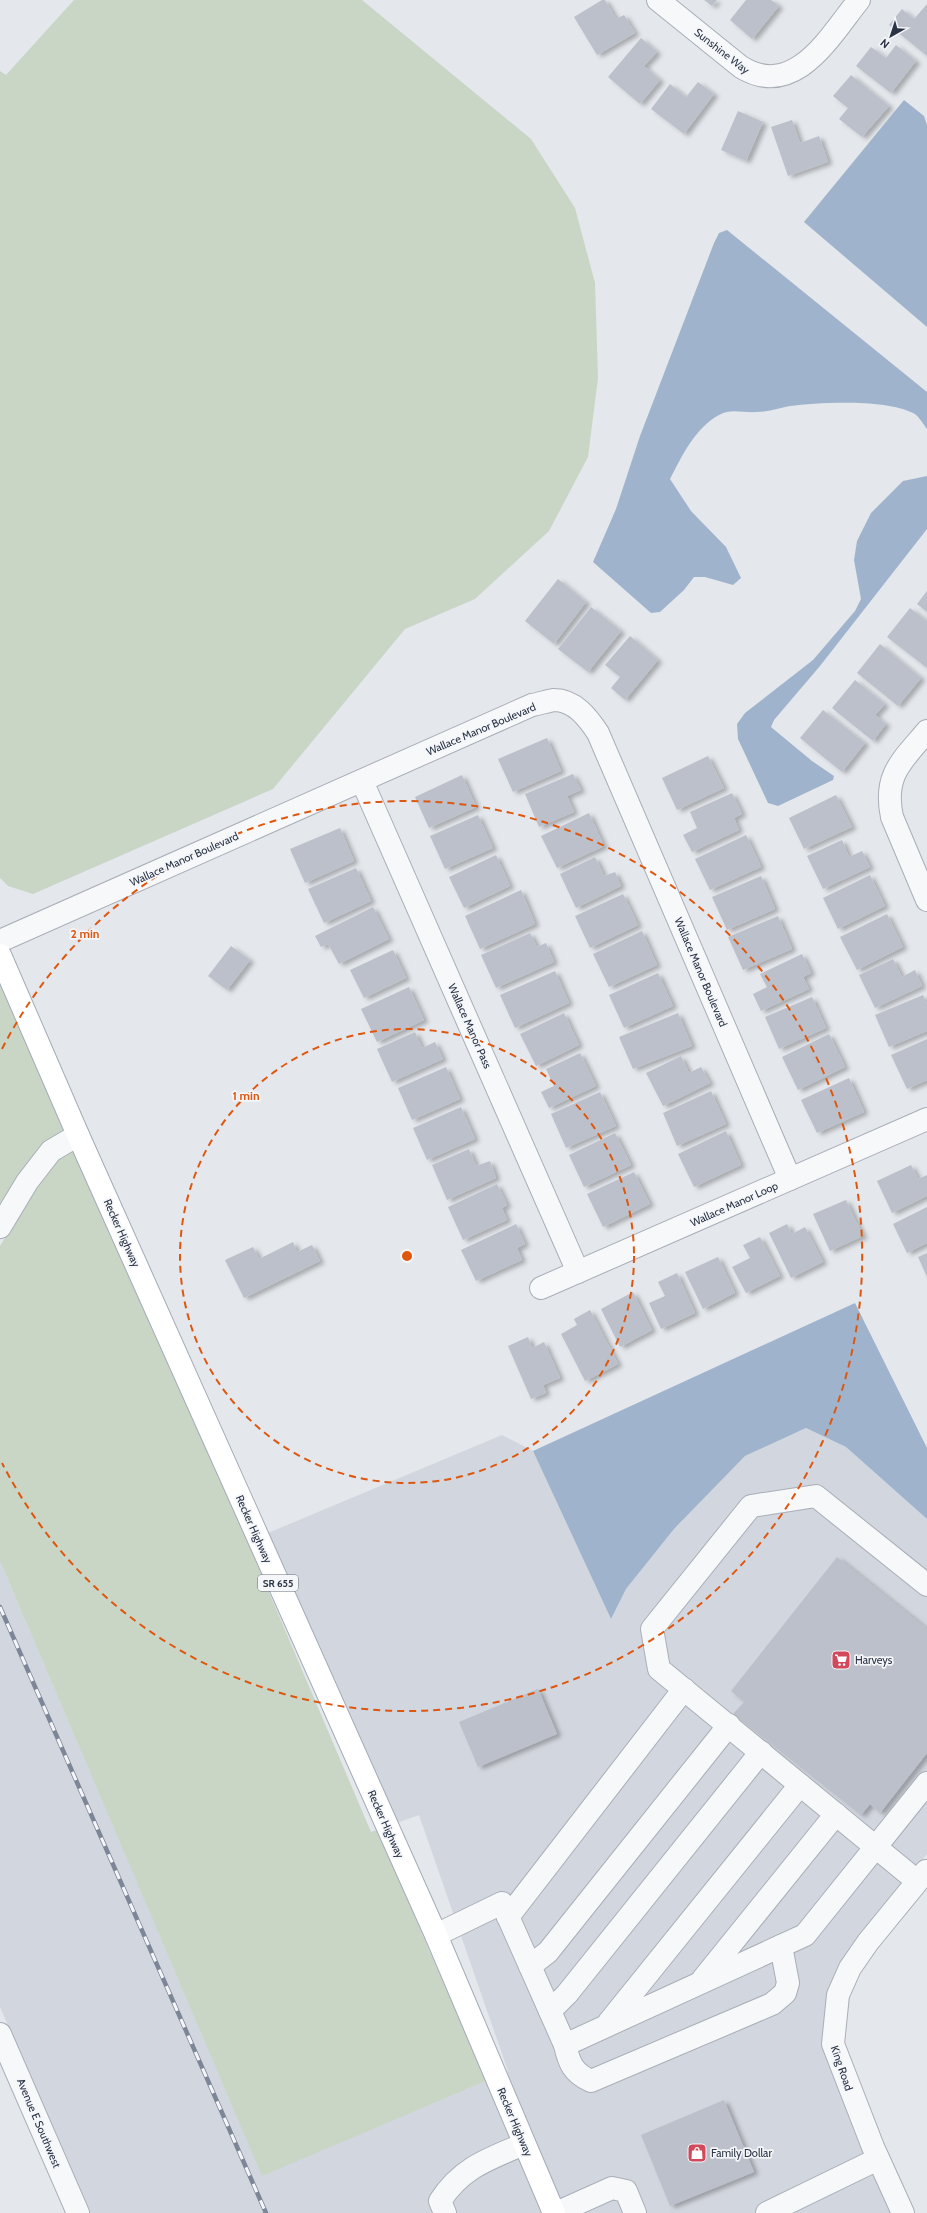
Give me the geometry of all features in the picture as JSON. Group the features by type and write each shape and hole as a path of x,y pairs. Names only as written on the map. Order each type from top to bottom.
{"main road":[{"name":"Recker Highway","path":"0,955 78,1135 436,1935 524,2144 555,2213"}],"street":[{"name":"Sunshine Way","path":"658,0 741,67 754,75 771,77 790,73 804,66 859,0"},
{"name":"Wallace Manor Boulevard","path":"0,941 532,705 554,700 569,704 585,713 598,733 790,1179"},
{"path":"927,731 894,771 889,790 889,803 892,817 927,900"},
{"name":"Wallace Manor Pass","path":"362,781 578,1272"},
{"name":"Wallace Manor Loop","path":"541,1288 927,1119"},
{"path":"0,1227 27,1182 52,1151 78,1135"},
{"path":"922,1875 876,1847 659,1669 652,1629 752,1506 816,1496 927,1585"},
{"path":"508,1917 684,1689"},
{"path":"530,1966 548,1952 728,1726"},
{"path":"550,2011 567,1994 761,1752"},
{"path":"565,2045 805,1935 927,1783"},
{"path":"605,2026 800,1785"},
{"path":"700,1983 836,1814"},
{"name":"King Road","path":"902,2213 843,2074 833,2044 838,1995 850,1968 922,1875"},
{"path":"436,1935 502,1903 565,2045 568,2062 575,2072 591,2081 772,2004 785,1993 788,1983 781,1946"},
{"name":"Avenue E Southwest","path":"0,2034 78,2213"},
{"path":"445,2213 440,2201 450,2185 475,2165 524,2144"},
{"path":"767,2213 797,2208 878,2159"},
{"path":"555,2213 612,2188 626,2191 635,2213"}],"shaded area":[{"path":"806,1428 846,1447 927,1519 927,1854 861,1936 823,2048 863,2152 891,2213 565,2213 506,2072 508,2071 419,1815 397,1823 268,1533 502,1435 533,1451 611,1619 626,1589 674,1529 745,1456"},
{"path":"0,1561 262,2175 486,2081 542,2213 89,2213 0,2007"}],"green space":[{"path":"74,0 362,0 531,139 575,208 595,283 598,378 588,457 549,531 475,599 405,629 273,789 33,894 8,886 0,878 0,71 6,75"},
{"path":"0,982 65,1132 0,1208"},
{"path":"73,1150 240,1524 371,1832 377,1830 486,2081 262,2176 0,1561 0,1246 36,1187 58,1159"}],"water":[{"path":"904,100 924,116 927,125 927,327 804,222"},
{"path":"727,230 927,392 927,429 919,418 913,413 887,405 853,403 790,406 761,412 728,412 719,415 710,421 690,443 670,479 691,511 726,547 741,578 733,585 705,577 694,577 684,590 660,612 651,613 593,562 616,509 640,436 714,243 719,233"},
{"path":"927,476 927,529 820,666 774,720 771,727 812,761 834,776 833,780 778,806 768,803 738,739 737,724 745,713 813,660 855,611 861,599 854,560 857,541 871,513 903,481"},
{"path":"855,1303 927,1448 927,1519 846,1447 806,1428 745,1456 674,1529 626,1589 611,1619 533,1451"}],"building":[{"path":"602,0 605,0 616,19 624,15 635,33 597,55 574,17"},
{"path":"704,0 717,0 712,6"},
{"path":"746,0 771,0 779,6 752,39 730,20"},
{"path":"927,4 927,56 889,25 902,9 914,19"},
{"path":"641,38 657,52 644,66 660,80 640,104 608,77"},
{"path":"896,45 916,61 891,93 856,66 871,47 886,58"},
{"path":"851,75 889,106 862,137 839,119 848,108 833,96"},
{"path":"698,82 714,94 684,134 651,109 670,84 686,97"},
{"path":"738,111 763,122 746,161 721,150"},
{"path":"792,120 800,143 819,136 828,162 788,176 771,127"},
{"path":"558,579 586,602 554,644 525,621"},
{"path":"927,591 927,612 917,604"},
{"path":"591,607 621,631 588,672 558,649"},
{"path":"910,608 927,621 927,668 887,637"},
{"path":"630,636 658,660 625,700 611,688 620,677 605,665"},
{"path":"880,644 921,678 898,706 857,673"},
{"path":"855,680 885,704 875,715 886,724 873,741 832,708"},
{"path":"823,710 865,743 842,772 800,738"},
{"path":"547,738 561,771 513,792 498,759"},
{"path":"708,756 724,788 677,810 662,778"},
{"path":"573,774 581,790 567,796 574,812 539,827 525,794"},
{"path":"462,775 476,807 429,828 415,797"},
{"path":"732,793 742,814 734,818 739,830 692,852 683,835 697,828 690,812"},
{"path":"836,795 852,827 804,849 789,818"},
{"path":"589,813 604,846 557,868 541,836"},
{"path":"478,815 493,848 445,869 430,836"},
{"path":"340,828 354,861 305,883 290,849"},
{"path":"746,835 761,867 710,890 695,859"},
{"path":"842,840 849,857 862,851 870,867 823,889 807,856"},
{"path":"496,855 510,886 464,908 449,877"},
{"path":"595,857 604,876 615,872 621,886 576,908 560,874"},
{"path":"356,868 371,901 324,923 308,889"},
{"path":"870,875 885,906 838,929 823,898"},
{"path":"761,876 775,909 727,930 712,897"},
{"path":"521,890 535,924 480,949 465,916"},
{"path":"623,894 638,925 590,948 575,916"},
{"path":"373,907 389,939 339,964 328,944 321,947 315,936"},
{"path":"887,914 903,947 857,970 840,937"},
{"path":"778,916 792,949 743,970 728,937"},
{"path":"642,931 657,965 609,987 593,954"},
{"path":"530,933 537,947 546,943 554,962 496,988 481,955"},
{"path":"231,946 250,960 227,990 208,976"},
{"path":"393,950 406,978 364,998 350,970"},
{"path":"802,954 811,973 803,977 809,989 761,1011 753,994 767,987 760,974"},
{"path":"893,959 902,977 915,970 922,986 875,1008 859,975"},
{"path":"555,971 569,1003 515,1028 500,995"},
{"path":"658,973 673,1006 624,1028 609,995"},
{"path":"409,987 424,1020 377,1042 361,1009"},
{"path":"923,995 927,1004 927,1031 889,1047 875,1015"},
{"path":"812,997 826,1028 779,1049 765,1017"},
{"path":"564,1013 579,1045 536,1066 520,1034"},
{"path":"678,1013 692,1046 633,1069 619,1037"},
{"path":"415,1032 422,1048 435,1042 443,1059 392,1082 377,1049"},
{"path":"829,1034 845,1067 798,1090 782,1057"},
{"path":"927,1039 927,1080 907,1089 891,1055"},
{"path":"580,1053 596,1086 549,1108 541,1092 554,1086 546,1069"},
{"path":"681,1056 689,1073 701,1067 710,1083 663,1106 646,1073"},
{"path":"446,1067 460,1099 412,1120 398,1088"},
{"path":"849,1078 864,1112 817,1133 801,1100"},
{"path":"711,1091 726,1124 677,1146 663,1113"},
{"path":"600,1092 616,1126 566,1148 551,1114"},
{"path":"461,1107 475,1139 427,1160 413,1128"},
{"path":"726,1131 741,1165 694,1187 678,1154"},
{"path":"615,1133 631,1165 584,1187 569,1155"},
{"path":"469,1149 476,1166 490,1161 496,1178 447,1200 432,1165"},
{"path":"911,1165 918,1179 927,1175 927,1196 892,1213 877,1181"},
{"path":"634,1172 650,1204 603,1227 587,1194"},
{"path":"497,1184 507,1205 502,1208 507,1220 463,1240 448,1207"},
{"path":"846,1200 863,1236 830,1251 813,1214"},
{"path":"927,1207 927,1243 907,1253 893,1224"},
{"path":"516,1224 525,1244 517,1248 522,1260 476,1281 461,1250"},
{"path":"787,1224 792,1234 805,1227 823,1262 791,1278 769,1233"},
{"path":"760,1237 780,1276 746,1293 732,1267 750,1258 743,1245"},
{"path":"293,1242 297,1252 312,1245 320,1261 244,1298 225,1260 253,1247 259,1259"},
{"path":"927,1253 927,1277 918,1257"},
{"path":"718,1257 735,1293 703,1309 685,1272"},
{"path":"677,1273 695,1313 661,1329 649,1303 665,1296 658,1282"},
{"path":"633,1292 652,1330 620,1347 601,1309"},
{"path":"590,1310 618,1364 585,1381 561,1334 577,1325 574,1319"},
{"path":"528,1337 532,1348 544,1342 560,1378 543,1385 546,1393 531,1399 508,1346"},
{"name":"Harveys","path":"837,1557 927,1629 927,1753 880,1813 870,1804 861,1815 733,1714 744,1702 731,1691"},
{"path":"538,1689 557,1734 478,1767 459,1722"},
{"name":"Family Dollar","path":"724,2100 754,2172 670,2206 641,2135"}],"railway":[{"path":"0,1607 266,2213"}],"place":[{"name":"Harveys","path":"841,1660"},
{"name":"Family Dollar","path":"697,2153"}]}
